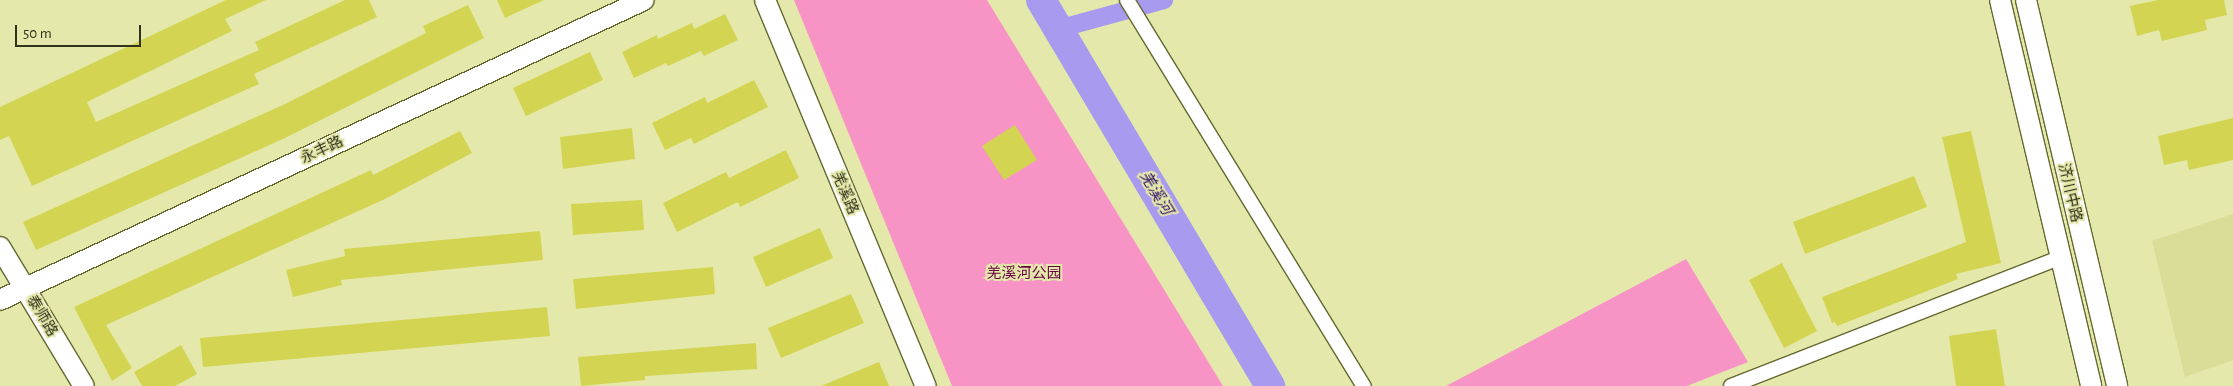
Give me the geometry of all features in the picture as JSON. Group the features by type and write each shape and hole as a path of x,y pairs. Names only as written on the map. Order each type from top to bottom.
{"street":[{"name":"永丰路","path":"0,300 644,0"},
{"name":"羌溪路","path":"765,0 926,386"},
{"path":"1127,0 1364,386"},
{"name":"济川中路","path":"2000,0 2058,258 2091,386"},
{"name":"济川中路","path":"2026,0 2117,386"},
{"name":"泰师路","path":"0,247 84,386"},
{"path":"1731,386 2058,258"}],"shaded area":[{"path":"2233,214 2233,360 2185,377 2152,241"}],"green space":[{"name":"羌溪河公园","path":"794,0 987,0 1223,386 952,386"},
{"path":"1686,259 1748,362 1687,386 1446,386"}],"building":[{"path":"226,0 266,0 225,19 232,31 87,102 96,122 259,50 255,42 345,0 369,0 377,17 254,74 259,84 32,186 9,136 0,140 0,107"},
{"path":"497,0 544,0 505,18"},
{"path":"2158,0 2224,0 2227,15 2205,20 2207,30 2162,41 2159,30 2137,36 2130,6"},
{"path":"468,5 484,38 285,138 36,250 23,222 285,104 426,33 423,26"},
{"path":"725,14 738,40 704,56 701,51 668,66 666,63 634,78 622,52 657,35 658,39 692,23 694,29"},
{"path":"590,52 603,80 526,116 513,88"},
{"path":"754,80 768,107 694,144 691,138 665,150 652,123 705,97 707,103"},
{"path":"2233,118 2233,160 2189,170 2187,160 2164,165 2158,136"},
{"path":"1015,125 1037,160 1004,180 982,146"},
{"path":"632,128 635,159 563,169 560,137"},
{"path":"460,131 472,153 385,199 106,325 132,368 112,381 74,307 371,170 373,175"},
{"path":"1971,131 2001,263 1956,274 1958,279 1837,326 1835,322 1832,323 1822,297 1966,242 1942,137"},
{"path":"786,150 799,178 740,207 738,202 677,232 663,203 726,172 729,178"},
{"path":"1914,176 1927,207 1805,254 1793,222"},
{"path":"642,200 644,230 573,235 571,204"},
{"path":"820,228 833,258 766,287 753,257"},
{"path":"540,231 543,260 341,280 342,285 293,297 286,270 345,256 344,249"},
{"path":"1782,263 1817,331 1784,348 1749,280"},
{"path":"713,267 715,294 576,309 573,279"},
{"path":"851,294 864,323 781,358 768,328"},
{"path":"547,307 550,336 203,367 200,338"},
{"path":"1996,329 2005,386 1956,386 1949,336"},
{"path":"756,343 757,369 645,376 645,380 581,386 578,357"},
{"path":"181,345 197,374 175,386 142,386 134,372"},
{"path":"879,362 889,386 821,386"}],"waterway":[{"name":"羌溪河","path":"1041,0 1270,386"},
{"path":"1058,29 1164,0"}]}
